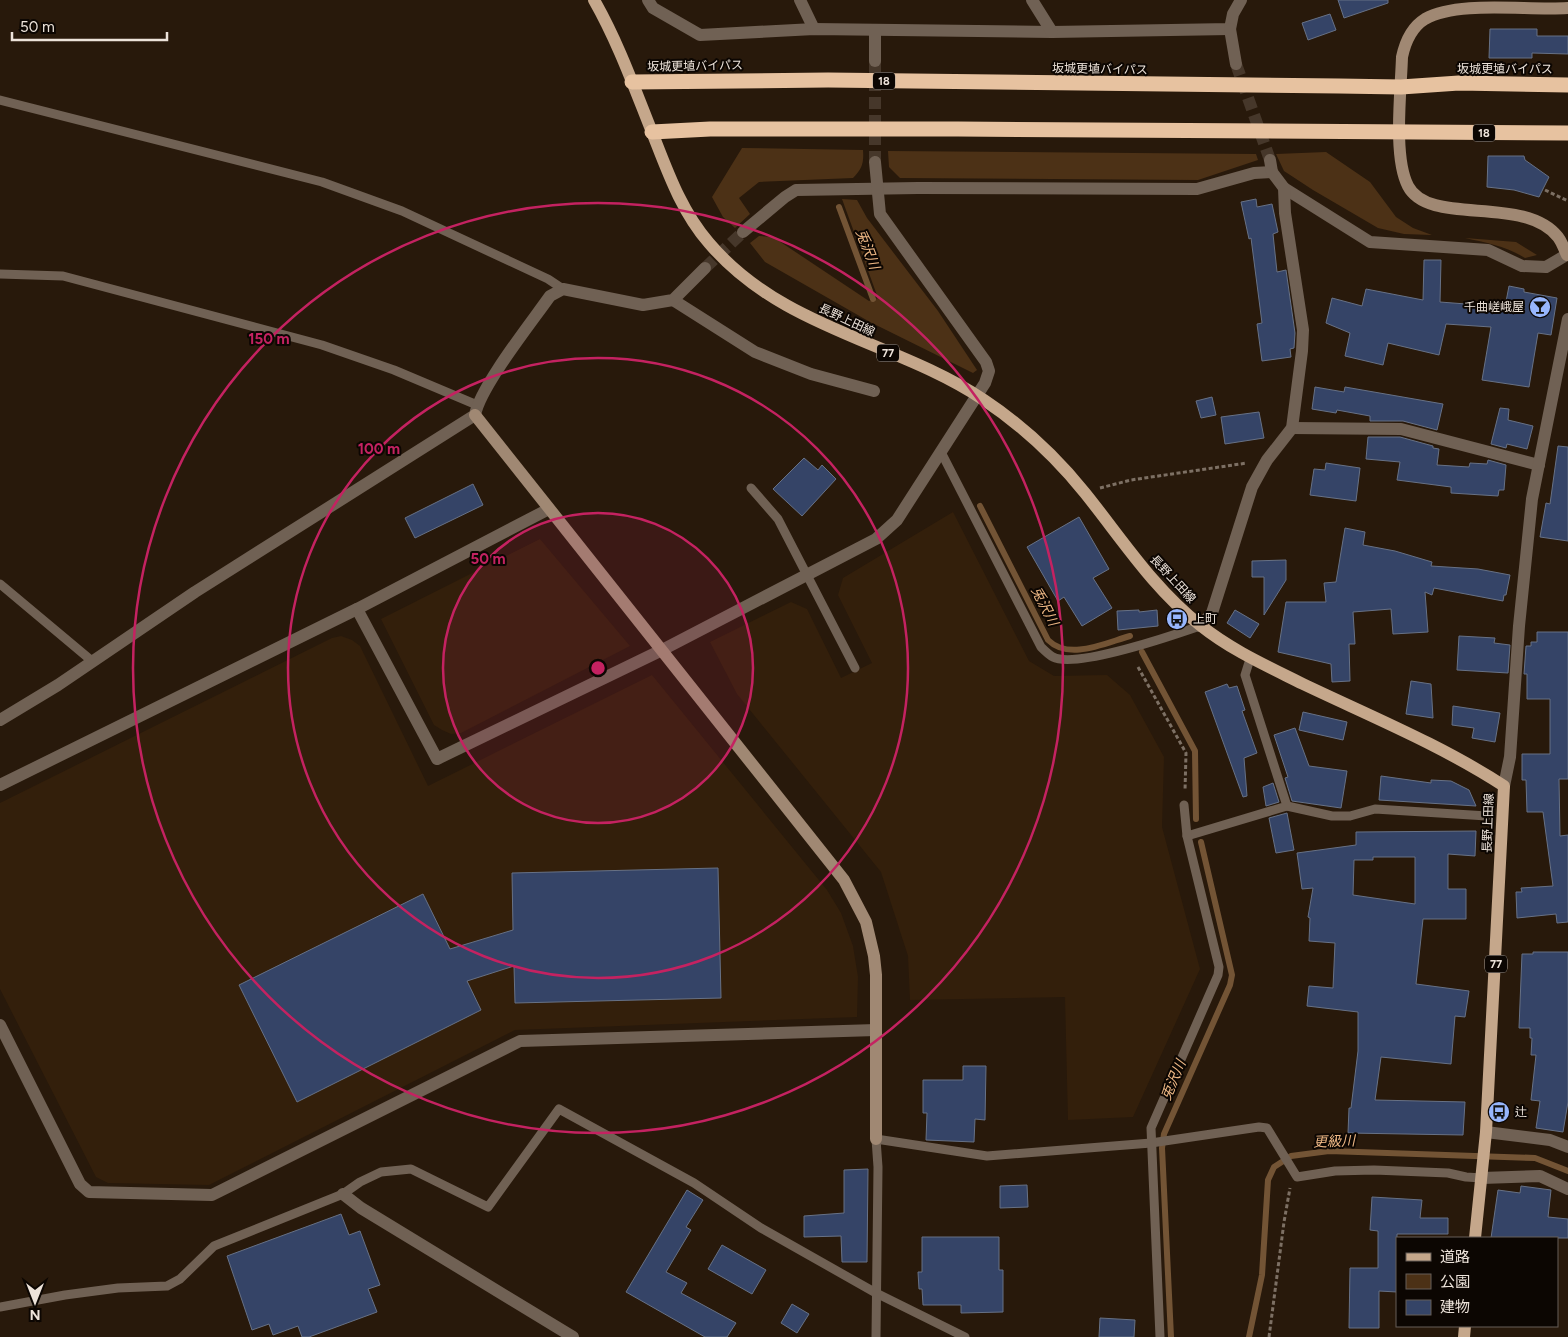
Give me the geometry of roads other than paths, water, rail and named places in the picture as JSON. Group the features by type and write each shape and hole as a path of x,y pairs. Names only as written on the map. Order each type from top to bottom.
{"highway":[{"name":"坂城更埴バイパス","path":"632,82 828,80 1401,87 1459,83 1568,84"},
{"name":"18","path":"652,132 710,130 958,130 1568,133"}],"main road":[{"name":"長野上田線","path":"594,0 613,36 670,177 695,224 708,242 740,273 785,305 824,325 912,363 977,395 1030,434 1058,461 1085,493 1170,600 1200,626 1250,659 1429,745 1504,786 1483,1175 1475,1237"}],"street":[{"path":"648,0 653,8 700,35 814,29 1052,32 1230,29"},
{"path":"800,0 814,29"},
{"path":"1032,0 1052,32"},
{"path":"1236,64 1230,29 1233,14 1241,0"},
{"path":"743,232 785,196 796,190 928,188 1198,189 1254,173 1271,166 1284,188 1370,242 1488,250 1522,266 1546,267 1568,256 1558,238 1530,218 1479,210 1435,206 1416,197 1408,186 1401,165 1401,87 1405,44 1423,20 1440,11 1464,7 1568,8"},
{"path":"874,61 875,30"},
{"path":"358,609 437,759 662,650 876,539 897,520 942,452 988,378 989,368 880,214 876,189 875,162"},
{"path":"1200,626 1212,613 1252,487 1267,460 1292,428 1303,330 1285,213 1284,188"},
{"path":"0,720 476,410 550,296 563,290 643,305 673,300 705,268"},
{"path":"673,300 755,352 812,374 874,391"},
{"path":"1504,786 1510,757 1519,626 1532,499 1568,319"},
{"path":"476,410 549,509 844,880 859,904 866,922 874,956 876,975 876,1140"},
{"path":"1292,428 1401,429 1539,465"},
{"path":"0,785 358,609 549,509"},
{"path":"0,1025 80,1184 90,1192 212,1195 520,1041 876,1030"},
{"path":"1485,1138 1550,1140 1568,1147"},
{"path":"1483,1175 1540,1176 1568,1189"},
{"path":"343,1194 361,1208 573,1337"}],"lane":[{"path":"0,100 322,182 402,211 548,279 563,290"},
{"path":"0,274 62,276 322,345 394,370 476,410"},
{"path":"942,452 1041,646 1053,657 1071,660 1164,639 1200,626"},
{"path":"751,488 778,519 855,668"},
{"path":"0,584 92,661"},
{"path":"1250,659 1245,675 1287,806"},
{"path":"1160,1337 1154,1142 1150,1128 1218,975 1219,967 1187,836 1184,805"},
{"path":"1187,836 1287,806 1332,816 1350,816 1375,809 1487,816"},
{"path":"0,1307 74,1294 167,1286 180,1279 214,1246 343,1194 360,1182 381,1172 411,1169 488,1207 558,1108 694,1183 761,1228 876,1293 965,1337"},
{"path":"876,1337 878,1167 876,1140 987,1156 1154,1142 1268,1128 1296,1174 1374,1170 1448,1172 1466,1177 1483,1175"}],"waterway":[{"name":"兎沢川","path":"839,207 873,299"},
{"name":"兎沢川","path":"980,506 1048,640 1057,646 1077,650 1099,646 1130,636"},
{"name":"兎沢川","path":"1142,652 1195,751 1196,819"},
{"name":"兎沢川","path":"1171,1337 1162,1148 1164,1134 1230,985 1232,975 1201,842"},
{"name":"更級川","path":"1249,1337 1262,1275 1268,1180 1274,1167 1291,1156 1329,1151 1535,1158 1568,1171"}],"tunnel":[{"path":"875,61 875,162"},
{"path":"1236,64 1270,160"},
{"path":"705,268 743,232"}],"place":[{"name":"千曲嵯峨屋","path":"1540,307"},
{"name":"上町","path":"1177,619"},
{"name":"辻","path":"1499,1112"}]}
